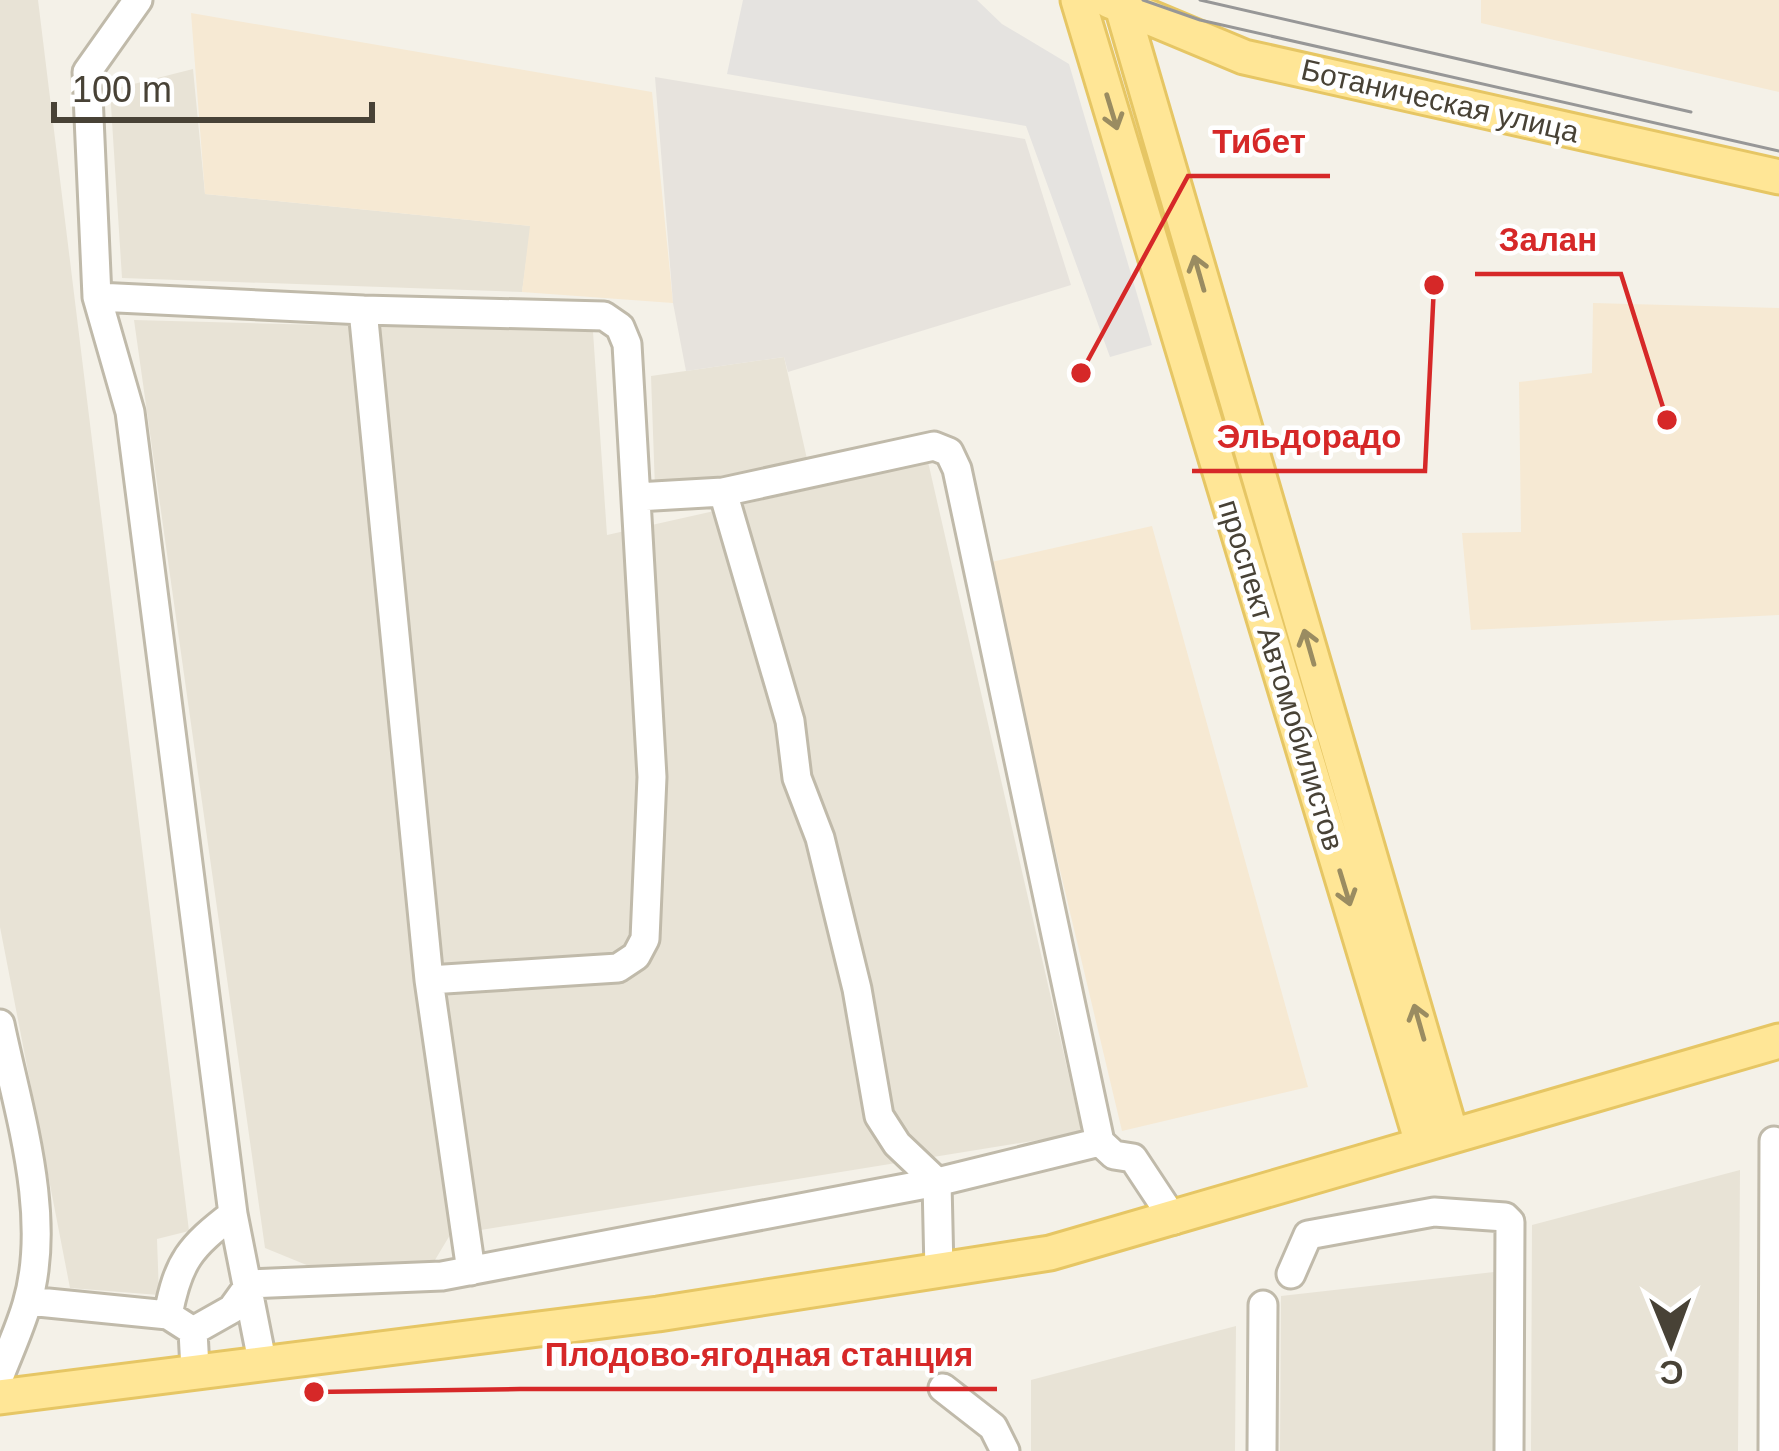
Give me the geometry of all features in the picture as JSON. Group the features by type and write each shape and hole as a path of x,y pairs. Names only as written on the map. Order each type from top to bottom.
{"main road":[{"name":"проспект Автомобилистов","path":"1078,0 1437,1138"},
{"name":"проспект Автомобилистов","path":"1117,3 1437,1138"},
{"name":"Ботаническая улица","path":"1117,3 1244,57 1779,177"},
{"path":"0,1397 658,1314 1050,1252 1174,1220 1437,1138 1779,1041"}],"street":[{"path":"138,0 93,56 87,72 97,298 130,412 233,1214 262,1361"},
{"path":"97,298 604,316 620,328 627,344 638,497 652,777 645,939 637,956 618,968 429,980"},
{"path":"364,310 429,980 471,1271"},
{"path":"638,497 723,492 934,446 949,452 1100,1142 1114,1155 1133,1158 1174,1220"},
{"path":"723,492 790,722 797,778 820,838 857,988 879,1116 897,1144 937,1182 939,1271"},
{"path":"0,1024 4,1067 34,1199 28,1300 0,1375"},
{"path":"250,1284 471,1271 937,1182 1100,1142"},
{"path":"1773,1451 1774,1142"},
{"path":"1292,1274 1308,1235 1434,1212 1496,1214 1510,1222 1509,1451"},
{"path":"168,1315 177,1268 201,1238 233,1214"},
{"path":"193,1331 232,1309 250,1284"},
{"path":"28,1300 168,1315 193,1331"},
{"path":"1262,1451 1263,1305"},
{"path":"193,1331 195,1369"},
{"path":"943,1388 993,1427 1005,1451"}],"shaded area":[{"path":"0,0 38,0 189,1231 157,1239 159,1295 70,1288 0,927"},
{"path":"743,0 977,0 1002,24 1069,64 1152,345 1110,357 1026,126 727,74"},
{"path":"1481,0 1779,0 1779,92 1481,23"},
{"path":"191,13 652,92 673,303 522,292 530,226 205,194"},
{"path":"193,69 205,194 531,226 522,292 122,278 110,90"},
{"path":"655,77 1025,139 1071,285 788,372 784,357 686,371 673,303"},
{"path":"1593,303 1779,308 1779,615 1471,630 1462,533 1521,532 1519,382 1592,373"},
{"path":"134,320 593,332 607,535 817,488 926,453 1082,1133 450,1235 432,1265 309,1266 265,1248"},
{"path":"784,357 807,459 655,489 651,376"},
{"path":"1152,526 1308,1087 1122,1131 987,563"},
{"path":"1740,1170 1738,1451 1531,1451 1532,1225"},
{"path":"1494,1272 1493,1451 1280,1451 1281,1296"},
{"path":"1236,1326 1235,1451 1031,1451 1031,1380"}],"tram line":[{"path":"1143,0 1200,20 1779,151"},
{"path":"1200,0 1691,112"}],"place":[{"name":"Эльдорадо","path":"1434,285"},
{"name":"Тибет","path":"1081,373"},
{"name":"Залан","path":"1667,420"},
{"name":"Плодово-ягодная станция","path":"314,1392"}]}
